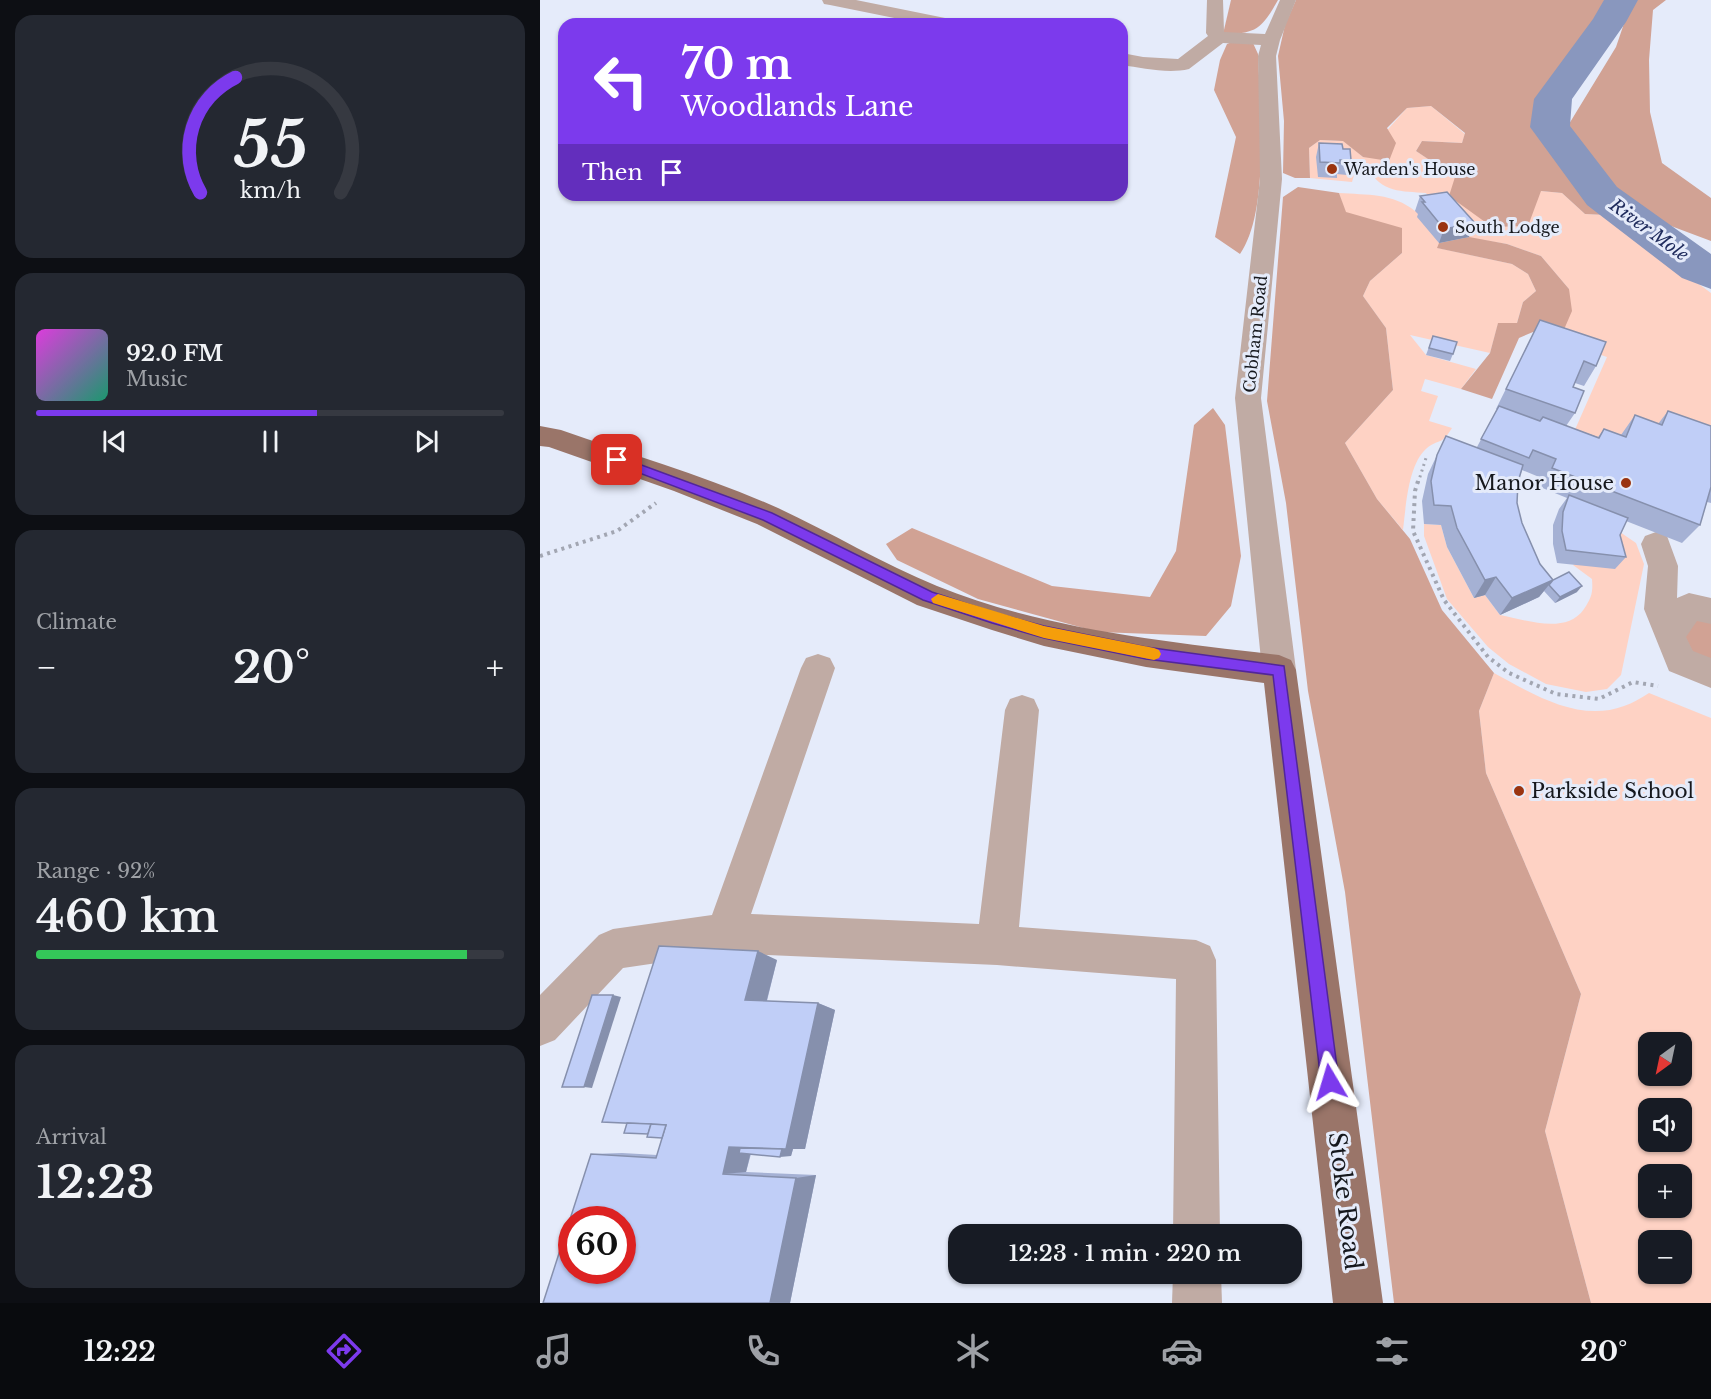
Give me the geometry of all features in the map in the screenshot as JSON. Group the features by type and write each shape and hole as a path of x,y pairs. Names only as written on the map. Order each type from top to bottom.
{"main road":[{"path":"540,436 551,437 684,483 767,516 928,596 992,617 1044,632 1146,653 1279,670"},
{"name":"Stoke Road","path":"1279,670 1358,1303"}],"street":[{"path":"830,0 920,18"},
{"path":"1215,0 1215,33 1219,37"},
{"name":"Cobham Road","path":"1279,670 1248,398 1271,179 1267,56 1271,40 1288,0"},
{"path":"1128,60 1182,65 1219,37 1271,40"},
{"path":"1656,544 1663,566 1660,609 1669,635 1681,661 1711,673"},
{"path":"1669,635 1689,606 1711,611"},
{"path":"725,933 818,668"},
{"path":"997,945 1022,710"},
{"path":"540,1025 613,949 725,933 997,945 1196,960 1197,1224"},
{"path":"1197,1284 1197,1303"}],"path":[{"path":"1426,458 1415,491 1413,531 1444,600 1488,657 1509,673 1556,694 1599,699 1633,682 1663,687"},
{"path":"540,556 617,531 684,483"}],"shaded area":[{"path":"1231,0 1278,0 1263,23 1257,28 1244,33 1223,34"},
{"path":"1296,0 1609,0 1589,32 1552,76 1537,105 1537,127 1586,197 1606,215 1585,214 1562,193 1541,191 1528,226 1492,227 1449,196 1455,177 1416,151 1422,141 1462,143 1465,133 1431,106 1407,108 1387,128 1396,143 1389,161 1363,157 1343,141 1320,140 1309,148 1310,178 1295,178 1283,173 1284,121 1278,56 1285,25"},
{"path":"1632,0 1666,0 1653,10 1649,60 1650,112 1662,163 1711,198 1711,241 1647,217 1581,155 1569,124 1616,47"},
{"path":"1237,40 1253,43 1258,54 1261,129 1256,212 1240,254 1215,237 1236,137 1214,90 1220,60 1227,44"},
{"path":"1431,106 1465,134 1462,143 1422,141 1416,151 1456,177 1562,193 1585,214 1606,215 1711,293 1711,440 1647,445 1570,441 1607,357 1559,341 1569,289 1541,256 1507,244 1469,238 1438,248 1512,264 1528,274 1536,291 1523,302 1517,323 1498,324 1490,353 1410,335 1426,355 1476,369 1461,389 1425,379 1421,391 1438,396 1429,421 1452,428 1443,440 1427,448 1416,464 1409,486 1403,530 1377,499 1345,443 1393,390 1386,328 1363,296 1370,281 1402,253 1345,212 1339,193 1389,198 1415,211 1436,207 1426,193 1386,187 1374,177 1369,169 1356,168 1352,182 1310,178 1309,148 1320,140 1344,141 1363,157 1407,108"},
{"path":"1298,187 1339,193 1346,212 1402,228 1402,253 1370,281 1363,296 1386,328 1393,390 1345,443 1377,499 1410,539 1442,610 1494,673 1479,711 1486,773 1581,994 1545,1131 1591,1303 1394,1303 1345,892 1308,691 1286,503 1267,401 1283,197"},
{"path":"1469,237 1507,244 1541,256 1569,289 1572,311 1559,341 1533,332 1519,338 1492,399 1461,389 1490,353 1498,323 1517,323 1523,302 1536,291 1528,274 1512,264 1437,248 1439,243"},
{"path":"1213,408 1225,425 1241,556 1231,606 1206,636 1098,632 978,599 897,560 886,544 912,528 1052,586 1150,597 1176,551 1194,425"},
{"path":"1424,524 1441,525 1447,547 1474,598 1485,595 1500,615 1545,624 1567,622 1576,617 1589,601 1592,579 1573,565 1617,530 1636,543 1644,564 1621,675 1607,689 1586,692 1546,684 1509,664 1488,647 1447,599 1424,536"},
{"path":"1692,614 1711,617 1711,667 1685,653 1681,632"},
{"path":"1494,673 1540,697 1573,709 1607,710 1627,705 1649,693 1711,718 1711,1303 1591,1303 1545,1131 1581,994 1486,773 1479,711"}],"building":[{"path":"1319,143 1342,144 1343,149 1350,149 1351,160 1340,160 1340,163 1320,162"},
{"path":"1447,192 1475,223 1444,229 1422,202 1425,202 1420,196"},
{"path":"1540,320 1606,342 1596,366 1584,361 1573,387 1584,391 1575,413 1506,389"},
{"path":"1433,336 1457,342 1453,354 1429,348"},
{"name":"Manor House","path":"1499,406 1540,421 1543,417 1599,438 1604,429 1626,437 1635,415 1662,425 1668,411 1711,426 1711,487 1700,525 1552,468 1556,459 1533,450 1529,458 1481,439"},
{"path":"1446,436 1523,465 1518,482 1517,503 1522,523 1540,564 1553,580 1512,598 1496,577 1485,580 1457,528 1451,506 1434,505 1431,481 1437,455"},
{"path":"1569,495 1628,518 1620,535 1626,557 1566,550 1562,531 1563,512"},
{"path":"1569,572 1582,586 1560,597 1549,585 1553,580"},
{"path":"659,946 758,951 745,1000 818,1003 786,1149 729,1147 723,1174 796,1178 770,1303 543,1303 558,1256 558,1284 636,1284 636,1206 574,1206 591,1154 656,1158 666,1125 602,1122"},
{"path":"592,995 613,995 584,1087 562,1087"},
{"path":"627,1123 651,1124 648,1134 624,1133"},
{"path":"651,1124 666,1125 662,1138 647,1137"},
{"path":"740,1148 782,1149 780,1157 739,1153"}],"waterway":[{"name":"River Mole","path":"1621,0 1609,22 1553,99 1550,127 1602,196 1699,268 1711,274"}],"slow traffic":[{"path":"938,599 1044,632 1154,654"}],"place":[{"name":"Warden's House","path":"1332,169"},
{"name":"South Lodge","path":"1443,227"},
{"name":"Manor House","path":"1626,483"},
{"name":"Parkside School","path":"1519,791"}],"route":[{"path":"617,460 684,483 767,516 928,596 992,617 1044,632 1146,653 1279,670 1330,1082"}]}
